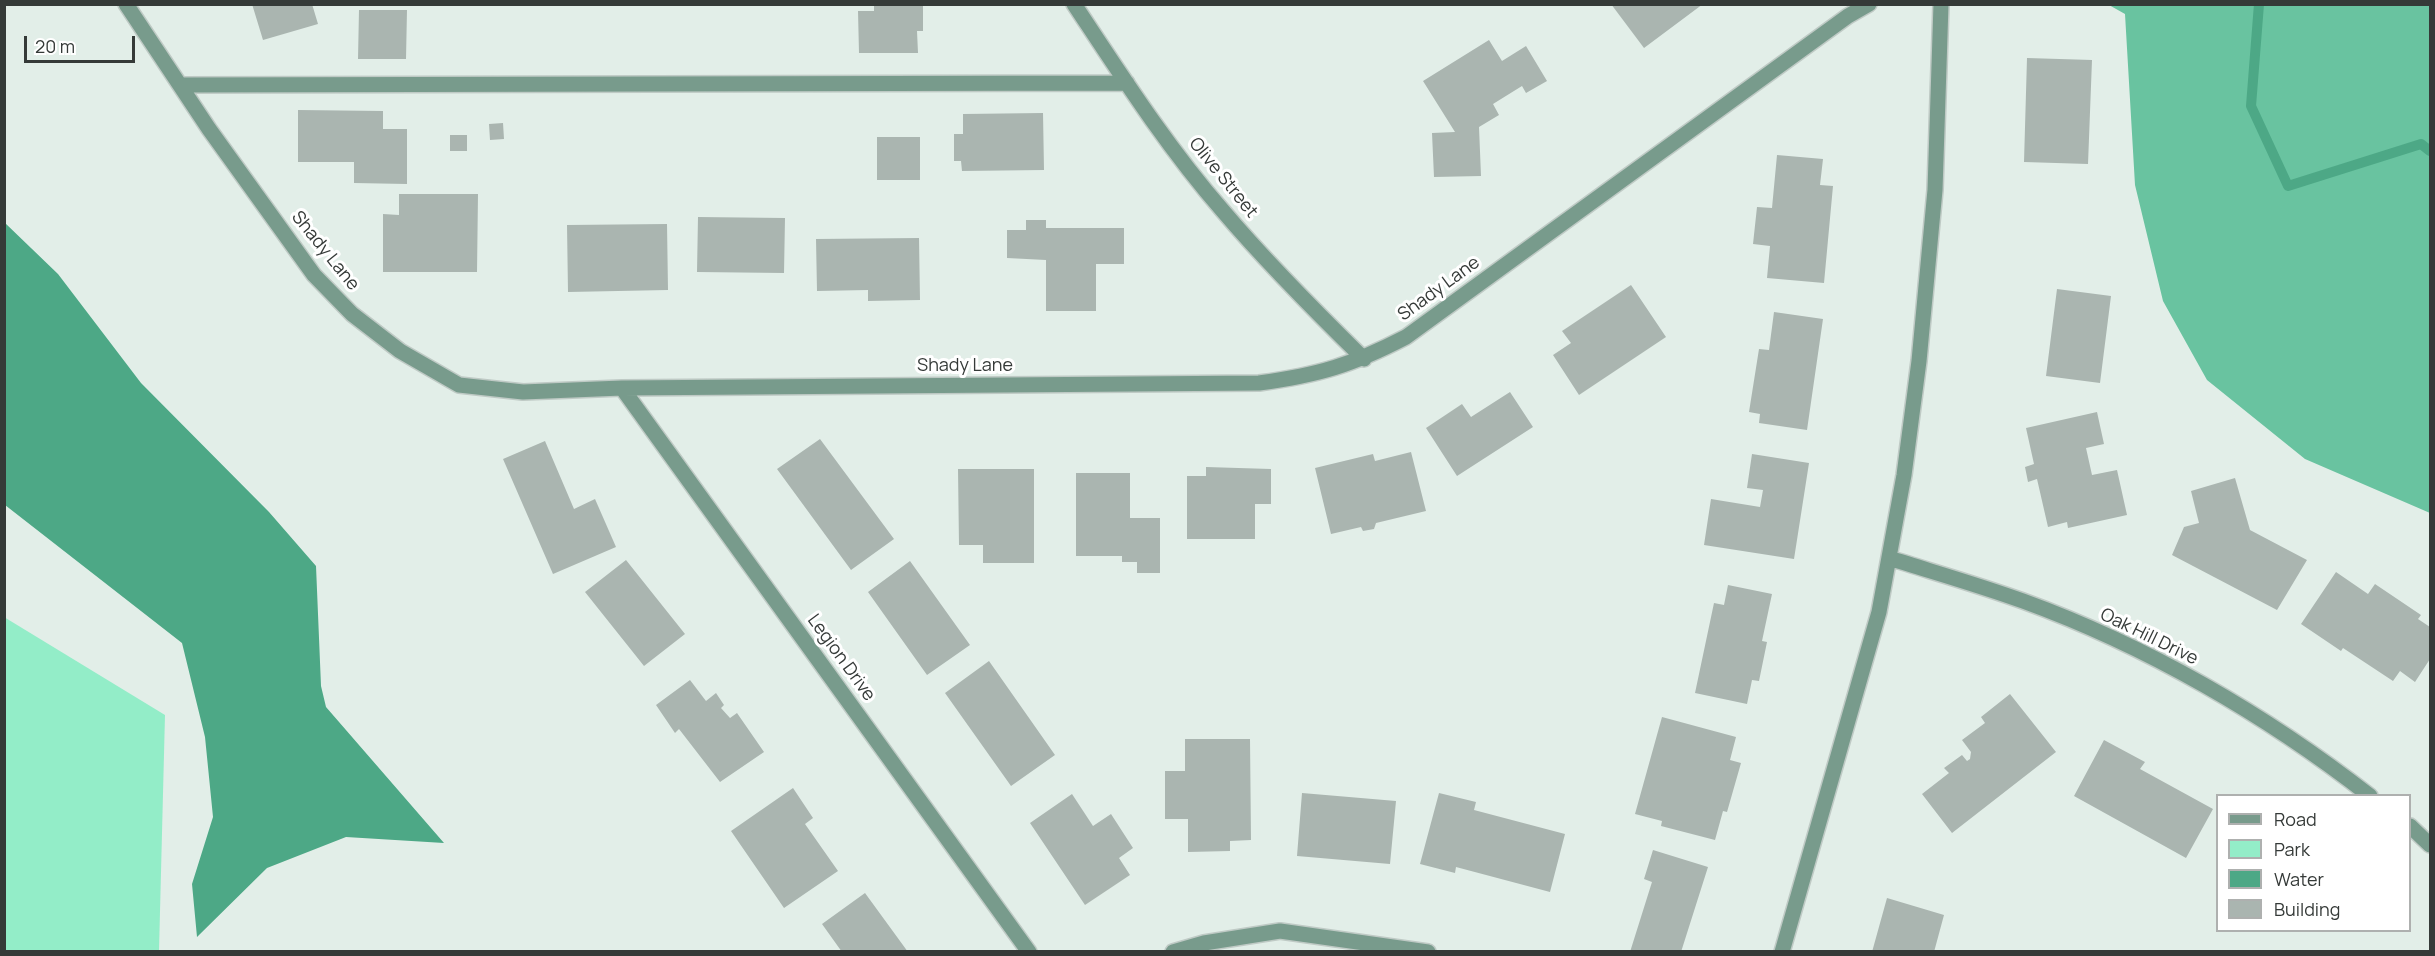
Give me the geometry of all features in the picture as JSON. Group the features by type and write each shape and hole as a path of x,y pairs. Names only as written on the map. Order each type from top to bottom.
{"street":[{"name":"Shady Lane","path":"126,4 180,85 314,275 352,314 400,351 459,385 523,392 622,388 1259,383 1313,376 1364,359 1406,337 1848,16 1869,4"},
{"name":"Olive Street","path":"1074,4 1155,125 1222,210 1303,299 1364,359"},
{"path":"1782,951 1876,620 1904,475 1919,361 1935,190 1941,4"},
{"path":"180,85 1127,83"},
{"name":"Legion Drive","path":"622,388 1029,951"},
{"name":"Oak Hill Drive","path":"1889,558 2023,601 2115,640 2215,692 2330,765 2369,794"},
{"path":"2411,828 2430,845"},
{"path":"1173,951 1204,943 1280,931 1428,951"}],"green space":[{"path":"4,617 165,715 159,951 5,951"}],"shaded area":[{"path":"2109,5 2430,5 2430,513 2305,459 2207,380 2163,301 2135,185 2125,14"}],"water":[{"path":"4,222 58,274 141,383 269,512 316,566 321,686 326,707 444,843 346,837 267,868 197,937 192,884 213,817 205,737 182,643 5,505"}],"building":[{"path":"252,4 312,4 318,24 263,40"},
{"path":"874,4 923,4 923,31 917,31 918,53 859,53 858,11 874,11"},
{"path":"1611,4 1703,4 1644,48"},
{"path":"359,10 407,10 406,59 358,59"},
{"path":"1489,40 1502,61 1526,46 1547,81 1526,93 1522,86 1493,104 1499,115 1479,127 1481,176 1434,177 1432,133 1455,132 1423,81"},
{"path":"2027,58 2092,60 2088,164 2024,162"},
{"path":"298,110 383,111 383,129 407,129 407,184 354,183 354,162 298,162"},
{"path":"1043,113 1044,170 962,171 961,161 954,161 954,134 963,134 963,114"},
{"path":"503,123 504,139 490,140 489,124"},
{"path":"450,135 467,135 467,151 450,151"},
{"path":"877,137 920,137 920,180 877,180"},
{"path":"1777,155 1823,159 1820,185 1833,186 1824,283 1767,278 1770,246 1753,244 1757,207 1772,208"},
{"path":"399,194 478,194 477,272 383,272 383,214 399,215"},
{"path":"698,217 785,218 784,273 697,272"},
{"path":"1026,220 1046,220 1046,228 1124,228 1124,264 1096,264 1096,311 1046,311 1046,260 1007,258 1007,230 1026,230"},
{"path":"667,224 668,290 568,292 567,225"},
{"path":"919,238 920,300 868,301 868,290 817,291 816,239"},
{"path":"1631,285 1666,337 1579,395 1553,355 1571,343 1562,331"},
{"path":"2057,289 2111,296 2100,383 2046,376"},
{"path":"1774,312 1823,319 1807,430 1759,423 1760,414 1749,412 1759,349 1769,350"},
{"path":"1510,392 1533,427 1457,476 1426,428 1462,404 1471,417"},
{"path":"2097,412 2104,444 2086,448 2092,475 2117,470 2127,515 2068,528 2067,522 2048,527 2037,479 2028,482 2025,467 2034,464 2026,428"},
{"path":"820,439 894,539 851,570 777,469"},
{"path":"545,441 574,509 595,499 616,547 553,574 503,459"},
{"path":"1411,452 1426,511 1376,523 1374,529 1363,531 1361,527 1331,534 1315,468 1373,454 1375,461"},
{"path":"1752,454 1809,463 1794,559 1704,545 1711,499 1760,507 1763,490 1747,488"},
{"path":"1206,467 1271,469 1271,504 1255,504 1255,539 1187,539 1187,476 1206,476"},
{"path":"958,469 1034,469 1034,563 983,563 983,545 959,545"},
{"path":"1076,473 1130,473 1130,518 1160,518 1160,573 1137,573 1137,562 1122,562 1122,556 1076,556"},
{"path":"2235,478 2250,530 2307,560 2277,610 2172,555 2184,527 2199,523 2191,491"},
{"path":"626,560 685,634 644,666 585,592"},
{"path":"910,561 970,645 927,675 868,592"},
{"path":"2336,572 2368,594 2375,584 2421,615 2418,619 2430,627 2430,659 2415,682 2400,671 2393,681 2343,648 2341,651 2301,624"},
{"path":"1728,585 1772,594 1762,641 1767,642 1759,681 1752,680 1747,704 1695,693 1714,603 1724,605"},
{"path":"989,661 1055,755 1011,786 945,693"},
{"path":"690,680 706,701 716,693 724,705 721,708 730,718 737,713 764,752 720,782 679,729 675,733 656,705"},
{"path":"2010,694 2056,752 1952,833 1922,794 1949,773 1944,768 1962,755 1967,761 1970,759 1971,752 1962,740 1985,723 1981,717"},
{"path":"1662,717 1736,737 1730,760 1741,763 1727,812 1723,811 1715,840 1661,826 1662,821 1635,814"},
{"path":"1185,739 1250,739 1251,840 1230,841 1230,851 1188,852 1188,819 1165,819 1165,771 1185,771"},
{"path":"2104,740 2145,762 2140,769 2213,809 2186,858 2074,796"},
{"path":"793,788 813,818 805,824 838,871 784,908 731,831"},
{"path":"1302,793 1396,801 1390,864 1297,856"},
{"path":"1439,793 1476,802 1474,810 1565,834 1550,892 1456,867 1455,873 1420,864"},
{"path":"1072,794 1093,826 1111,814 1133,848 1119,858 1130,875 1085,905 1030,823"},
{"path":"1653,850 1708,867 1681,952 1630,952 1652,882 1644,879"},
{"path":"865,893 908,952 842,952 822,924"},
{"path":"1887,898 1944,915 1934,952 1872,952"}],"waterway":[{"path":"2259,4 2251,106 2288,186 2421,144 2430,151"}]}
